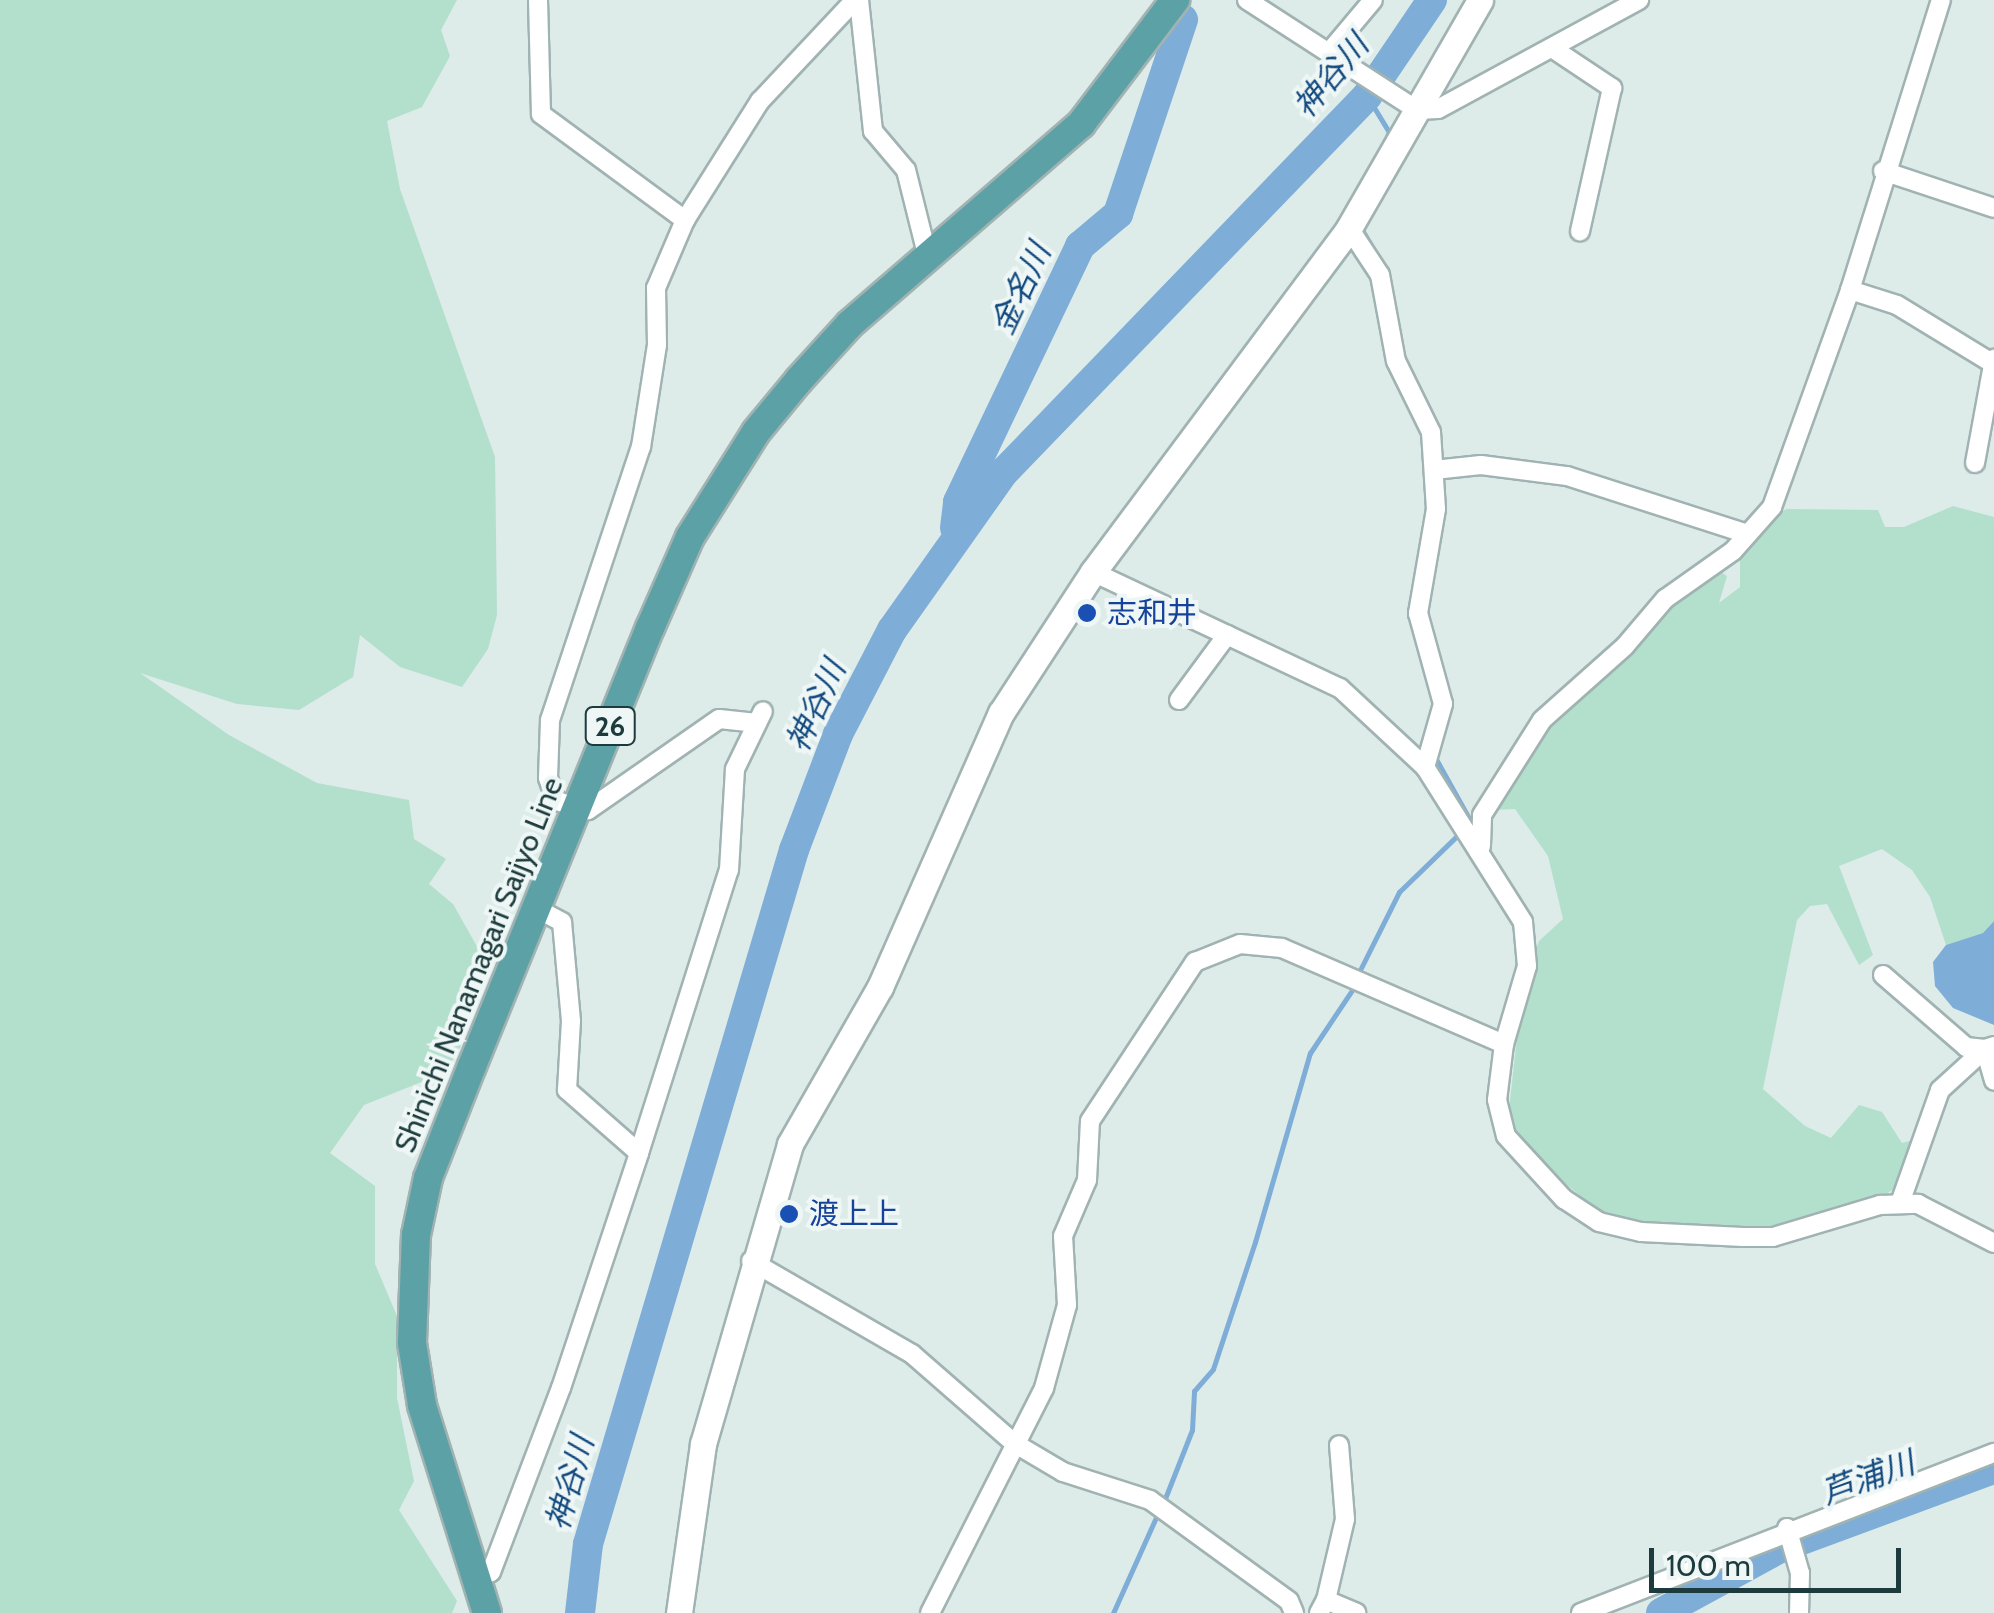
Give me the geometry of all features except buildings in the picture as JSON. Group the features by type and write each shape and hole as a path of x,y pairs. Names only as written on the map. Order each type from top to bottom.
{"main road":[{"name":"Shinichi Nanamagari Saijyo Line","path":"487,1613 422,1405 412,1343 416,1235 428,1178 690,538 756,432 850,324 1081,124 1175,0"}],"street":[{"path":"538,0 540,114 685,220"},
{"path":"477,1578 491,1572 561,1388 729,870 735,769 760,717 719,719 576,812 556,801 548,778 550,720 641,447 657,345 656,288 685,220 760,101 857,0"},
{"path":"857,0 873,131 906,170 928,258"},
{"path":"1247,0 1331,50 1350,68 1414,108 1438,109 1556,50 1639,0"},
{"path":"1331,50 1373,0"},
{"path":"1481,847 1482,815 1542,720 1625,646 1665,599 1748,534 1772,507 1850,290 1883,171 1941,0"},
{"path":"679,1613 703,1444 752,1261 790,1144 880,987 1001,713 1093,572 1350,228 1469,4"},
{"path":"1556,50 1612,88 1580,231"},
{"path":"1883,171 1994,208"},
{"path":"1350,228 1380,275 1396,361 1431,432 1436,509 1418,613 1444,704 1425,766"},
{"path":"1850,290 1897,305 1993,361 1976,464"},
{"path":"1434,470 1482,465 1568,476 1748,534"},
{"path":"1093,572 1340,688 1425,766 1481,847 1523,922 1527,966 1504,1044 1497,1100 1506,1136 1553,1189 1599,1222 1641,1232 1773,1237 1900,1203 1937,1211 1994,1243"},
{"path":"1180,700 1227,634"},
{"path":"536,908 562,922 571,1021 567,1090 638,1153"},
{"path":"930,1613 1044,1388 1063,1320 1063,1236 1088,1180 1090,1121 1195,962 1240,944 1282,948 1504,1044"},
{"path":"1883,975 1966,1047 1990,1047"},
{"path":"1900,1203 1940,1090 1990,1047"},
{"path":"1990,1047 1994,1081"},
{"path":"752,1261 912,1354 1014,1443 1063,1472 1150,1500 1289,1601 1294,1613"},
{"path":"1339,1445 1345,1519 1322,1606 1356,1613"},
{"path":"1581,1613 1994,1452"},
{"path":"1788,1532 1795,1558 1799,1613"}],"green space":[{"path":"0,0 457,0 441,30 450,56 422,107 387,121 400,189 495,457 497,615 488,649 462,687 400,667 360,635 353,677 299,710 237,704 140,673 229,735 317,783 409,800 414,839 446,859 429,884 453,904 479,950 484,976 458,1054 439,1075 364,1105 330,1153 375,1186 375,1264 397,1316 397,1398 414,1481 399,1510 457,1601 452,1613 0,1613"},
{"path":"1953,506 1994,517 1994,921 1983,933 1946,945 1930,897 1912,870 1882,849 1839,866 1873,955 1859,965 1827,904 1810,906 1797,920 1763,1089 1805,1126 1831,1138 1859,1105 1882,1112 1902,1143 1918,1139 1905,1181 1876,1201 1762,1229 1647,1224 1596,1209 1519,1145 1508,1119 1523,983 1539,941 1563,919 1548,856 1515,809 1492,810 1546,723 1704,561 1727,576 1719,603 1740,587 1740,548 1765,518 1787,509 1878,510 1885,527 1904,527"}],"water":[{"path":"1994,921 1994,1025 1953,1008 1935,986 1933,962 1946,945 1983,933"}],"waterway":[{"name":"神谷川","path":"580,1613 588,1544 794,850 838,734 892,630 1004,472 1367,96 1432,0"},
{"name":"金名川","path":"955,528 958,502 1080,246 1118,214 1183,20"},
{"path":"1367,96 1389,132 1385,141"},
{"path":"1361,228 1372,247"},
{"path":"1436,759 1470,820"},
{"path":"1357,976 1399,892 1461,832"},
{"path":"1164,1501 1192,1430 1194,1391 1213,1369 1255,1242 1310,1053 1352,990"},
{"name":"芦浦川","path":"1661,1613 1780,1548 1994,1469"},
{"path":"1113,1613 1158,1513"}],"place":[{"name":"志和井","path":"1087,613"},
{"name":"渡上上","path":"789,1214"}]}
